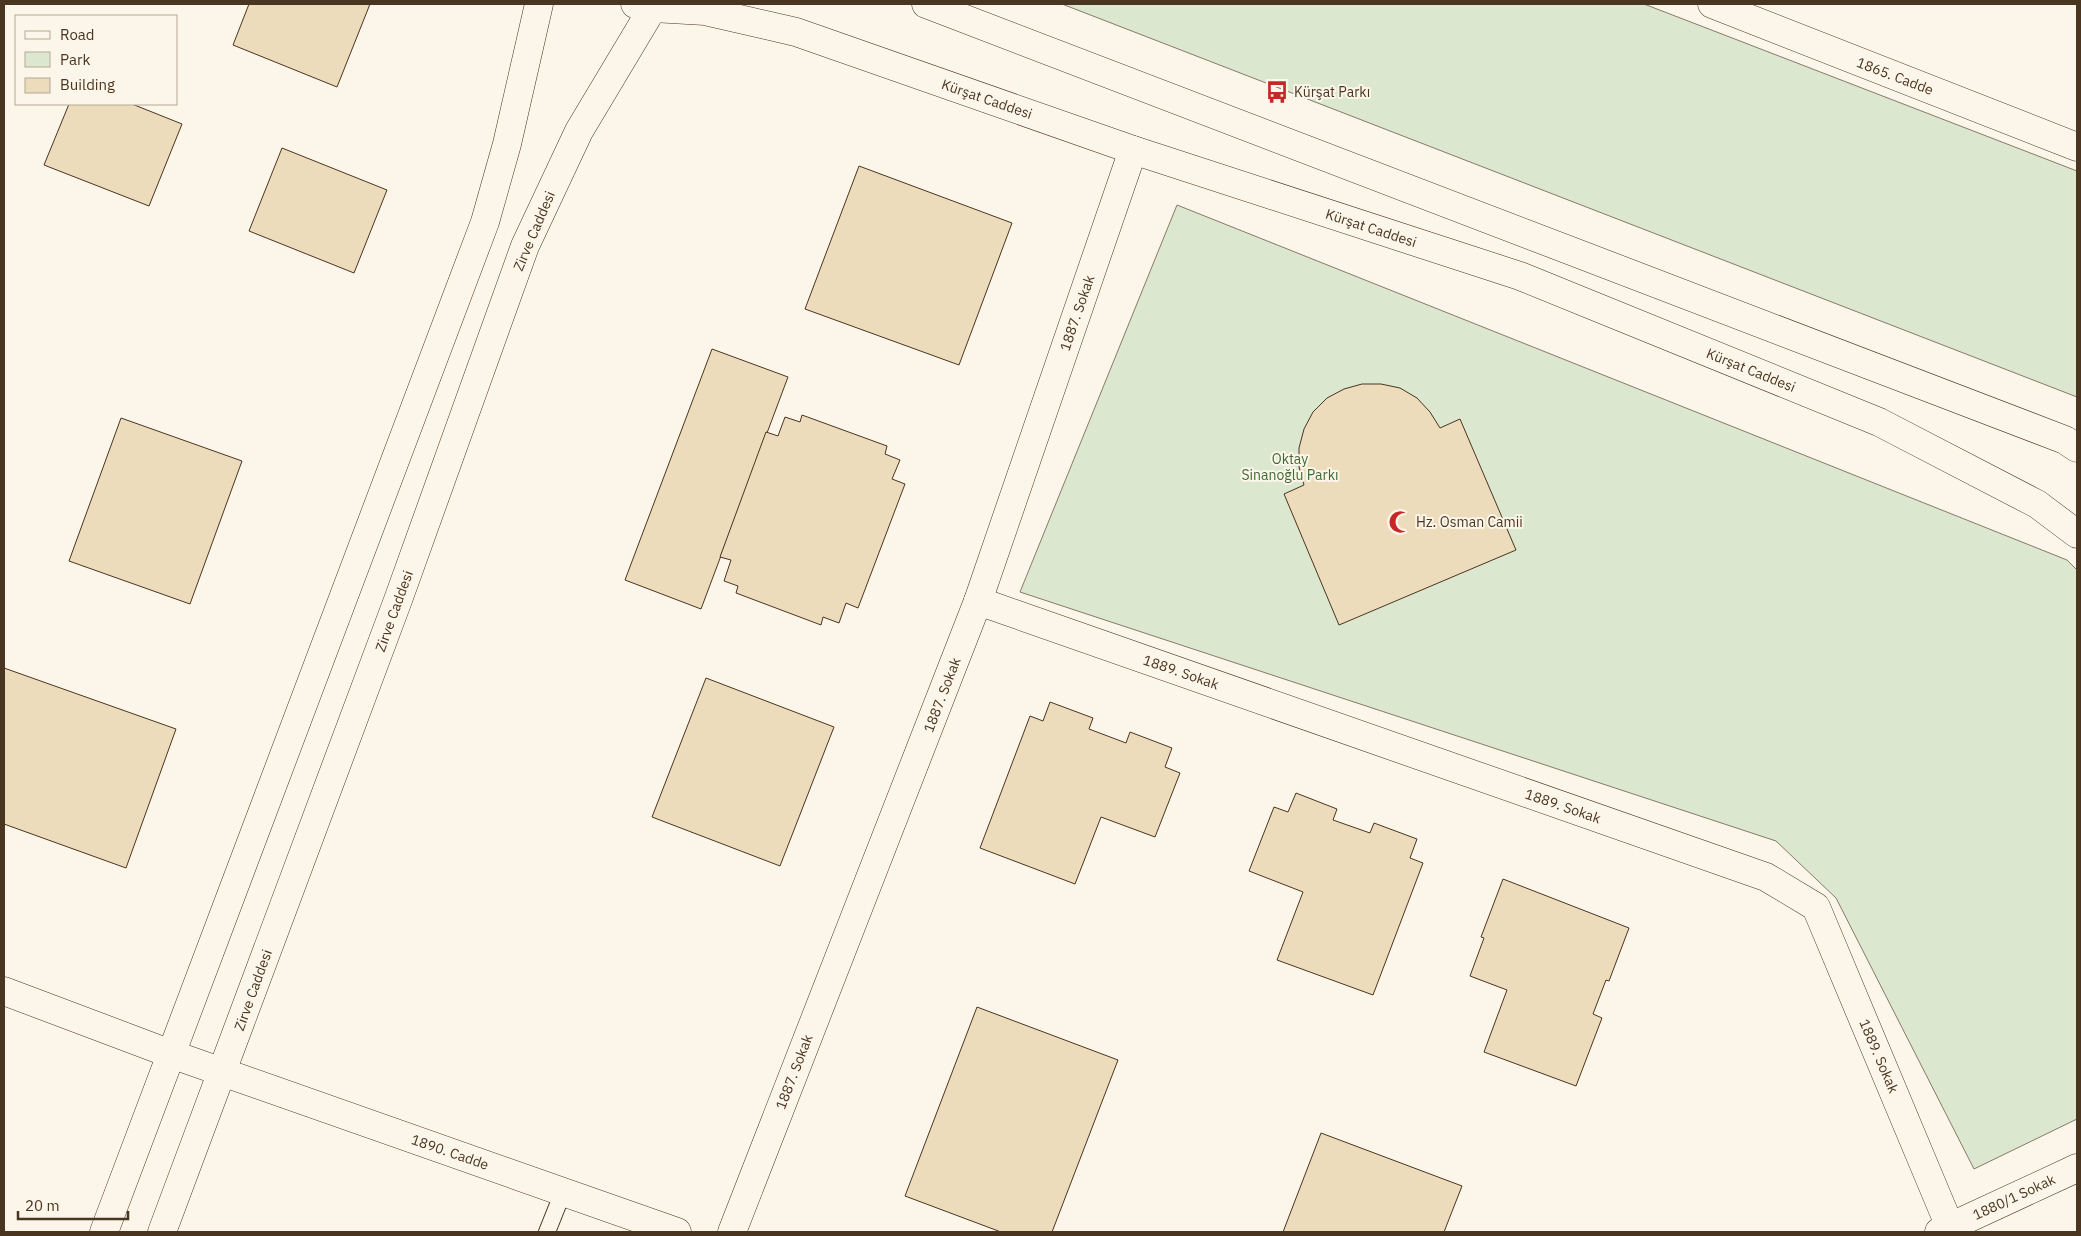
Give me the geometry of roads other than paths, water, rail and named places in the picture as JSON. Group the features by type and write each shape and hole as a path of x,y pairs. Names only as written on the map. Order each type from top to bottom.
{"street":[{"path":"104,1232 485,222 507,144 539,4"},
{"path":"926,4 2065,440 2077,448"},
{"name":"1865. Cadde","path":"1712,4 2077,147"},
{"name":"Kürşat Caddesi","path":"648,5 705,11 796,32 1133,150 1520,276 1879,422 2037,504 2077,534"},
{"name":"Zirve Caddesi","path":"162,1232 398,600 525,246 579,131 630,42 648,5"},
{"name":"1887. Sokak","path":"732,1232 978,601 1133,150"},
{"name":"1889. Sokak","path":"978,601 1766,877 1816,907 1945,1229"},
{"name":"1890. Cadde","path":"4,991 171,1054 677,1232"},
{"name":"1880/1 Sokak","path":"1945,1229 2077,1168"}],"lane":[{"path":"547,1232 563,1192"}],"place":[{"name":"Kürşat Parkı","path":"1277,92"},
{"name":"Hz. Osman Camii","path":"1400,522"}],"park label":[{"name":"Oktay Sinanoğlu Parkı","path":"1290,468"}]}
